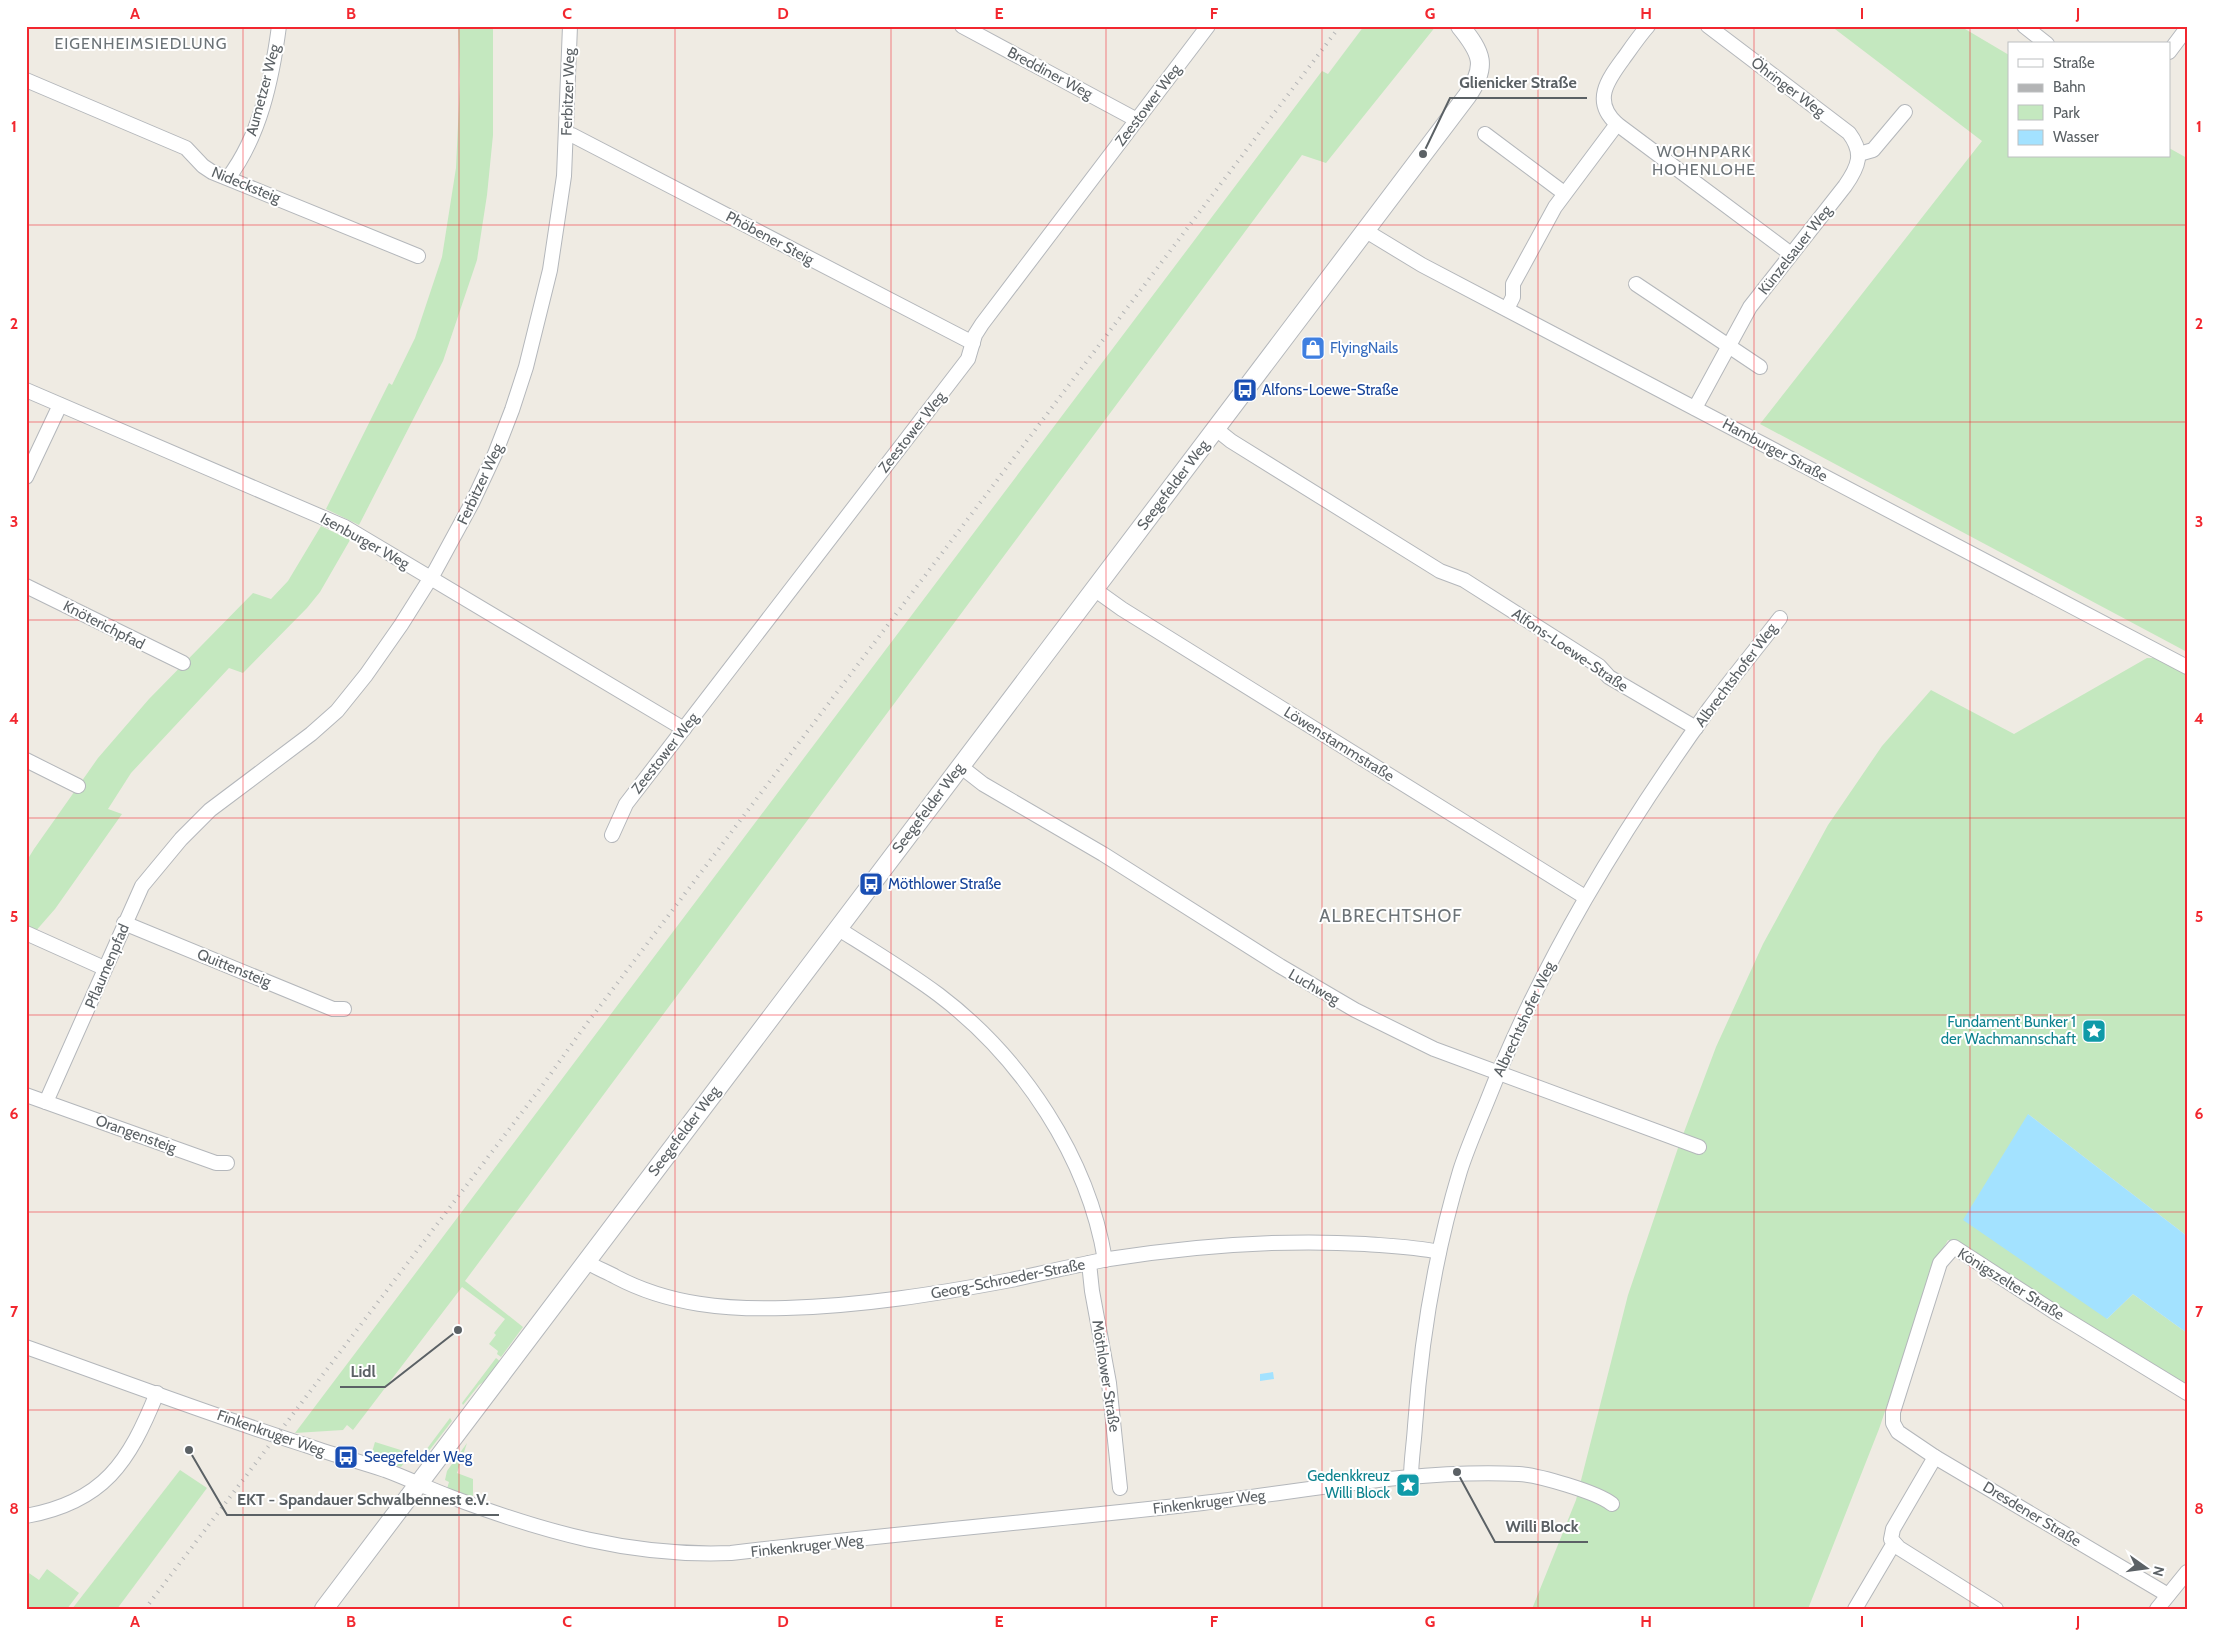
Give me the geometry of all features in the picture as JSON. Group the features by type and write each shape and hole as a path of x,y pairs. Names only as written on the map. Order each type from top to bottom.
{"street":[{"name":"Aumetzer Weg","path":"228,178 244,156 261,112 279,26"},
{"name":"Ferbitzer Weg","path":"181,839 210,810 311,734 337,710 366,675 431,578 452,541 495,454 526,367 550,270 560,213 566,134 570,26"},
{"name":"Breddiner Weg","path":"962,26 1137,120"},
{"name":"Zeestower Weg","path":"612,835 626,804 968,359 982,324 1208,26"},
{"name":"Seegefelder Weg","path":"324,1609 1467,96 1479,77 1481,67 1479,54 1460,26"},
{"path":"1648,26 1608,79 1604,102 1606,111 1617,124 1791,254"},
{"name":"Öhringer Weg","path":"1708,26 1849,132 1856,142 1859,154"},
{"path":"2024,26 2044,42"},
{"path":"2170,51 2187,28"},
{"name":"Nidecksteig","path":"26,80 186,148 203,166 228,178 418,256"},
{"path":"1859,154 1873,150 1905,112"},
{"path":"1507,309 1513,297 1513,284 1555,206 1617,124"},
{"name":"Phöbener Steig","path":"566,134 572,135 973,343"},
{"path":"1485,134 1564,193"},
{"name":"Künzelsauer Weg","path":"1695,408 1750,307 1846,186 1857,166 1859,154"},
{"name":"Hamburger Straße","path":"1366,231 1422,265 2187,667"},
{"path":"1636,284 1760,367"},
{"name":"Isenburger Weg","path":"26,390 345,527 684,729"},
{"path":"26,477 60,405"},
{"name":"Alfons-Loewe-Straße","path":"1216,429 1440,571 1464,580 1599,666 1610,677 1696,728"},
{"name":"Knöterichpfad","path":"26,586 183,664"},
{"name":"Löwenstammstraße","path":"1094,589 1122,609 1585,897"},
{"name":"Albrechtshofer Weg","path":"1411,1478 1418,1385 1425,1327 1439,1252 1461,1170 1498,1074 1529,1003 1585,897 1650,794 1696,728 1780,618"},
{"path":"26,760 78,786"},
{"name":"Luchweg","path":"960,766 983,784 1103,854 1280,966 1354,1010 1434,1049 1699,1147"},
{"name":"Pflaumenpfad","path":"46,1102 142,886 181,839"},
{"name":"Quittensteig","path":"124,924 333,1008 344,1009"},
{"path":"837,928 940,996 981,1032 1021,1078 1047,1114 1072,1158 1093,1207 1100,1231 1105,1260"},
{"path":"26,933 104,968"},
{"name":"Orangensteig","path":"26,1095 216,1163 226,1163"},
{"name":"Georg-Schroeder-Straße","path":"586,1260 632,1285 657,1295 713,1306 753,1308 839,1306 893,1300 1012,1280 1105,1260 1185,1250 1290,1242 1347,1243 1439,1252"},
{"name":"Königszelter Straße","path":"1898,1432 1893,1423 1892,1412 1940,1263 1954,1247 2056,1314 2187,1393"},
{"name":"Möthlower Straße","path":"1089,1263 1092,1291 1109,1382 1120,1488"},
{"name":"Finkenkruger Weg","path":"26,1347 307,1446 386,1471 505,1516 567,1536 630,1549 698,1555 731,1554 1411,1478 1465,1474 1522,1474 1594,1493 1612,1504"},
{"path":"26,1516 62,1507 85,1496 110,1475 130,1452 157,1393"},
{"name":"Dresdener Straße","path":"1898,1432 1935,1457 2168,1595"},
{"path":"1935,1457 1893,1529 1890,1539 1996,1609"},
{"path":"1855,1609 1894,1543"},
{"path":"2157,1609 2187,1572"}],"green space":[{"path":"458,26 493,26 493,135 487,195 477,260 443,361 359,525 326,509 389,383 392,385 415,338 442,257 456,168 460,82"},
{"path":"1364,26 1436,26 1326,163 1302,155 465,1281 523,1327 501,1357 497,1354 498,1351 489,1344 496,1335 494,1333 505,1319 462,1287 353,1430 347,1425 343,1430 295,1433 1322,71 1328,74"},
{"path":"1831,26 1960,26 2008,54 2008,158 2170,158 2170,149 2187,158 2187,652 1760,424 1982,141"},
{"path":"321,526 350,540 320,592 307,608 243,673 229,668 131,773 108,809 122,814 55,909 34,933 26,929 26,862 98,758 149,699 253,593 271,599 288,581"},
{"path":"2147,658 2158,658 2187,672 2187,1236 2028,1114 2107,1319 2133,1294 2187,1333 2187,1386 2058,1310 1948,1240 1937,1259 1879,1429 1808,1609 1532,1609 1576,1500 1628,1295 1678,1148 1716,1047 1763,944 1828,825 1882,746 1931,690 2014,734"},
{"path":"496,1358 502,1363 491,1377 479,1385 463,1405 462,1403"},
{"path":"450,1418 452,1421 428,1452 426,1450"},
{"path":"375,1442 407,1452 408,1458 401,1467 375,1459 372,1452"},
{"path":"467,1443 457,1473 473,1479 473,1499 447,1489 449,1482 445,1480 447,1471"},
{"path":"180,1470 207,1488 117,1609 72,1609"},
{"path":"47,1569 79,1593 67,1609 26,1609 26,1571 39,1580"}],"water":[{"path":"2028,1114 2187,1236 2187,1333 2133,1294 2107,1319 1963,1220"},
{"path":"1273,1372 1274,1379 1260,1381 1260,1374"}],"railway":[{"path":"145,1609 542,1086 582,1030 1340,26"}],"place":[{"name":"Glienicker Straße","path":"1423,154"},
{"name":"FlyingNails","path":"1313,348"},
{"name":"Alfons-Loewe-Straße","path":"1245,390"},
{"name":"Möthlower Straße","path":"871,884"},
{"name":"Fundament Bunker 1 der Wachmannschaft","path":"2094,1031"},
{"name":"Lidl","path":"458,1330"},
{"name":"EKT - Spandauer Schwalbennest e.V.","path":"189,1450"},
{"name":"Seegefelder Weg","path":"346,1457"},
{"name":"Willi Block","path":"1457,1472"},
{"name":"Gedenkkreuz Willi Block","path":"1408,1485"}],"district":[{"name":"EIGENHEIMSIEDLUNG","path":"141,43"},
{"name":"WOHNPARK HOHENLOHE","path":"1704,160"},
{"name":"ALBRECHTSHOF","path":"1391,916"}]}
